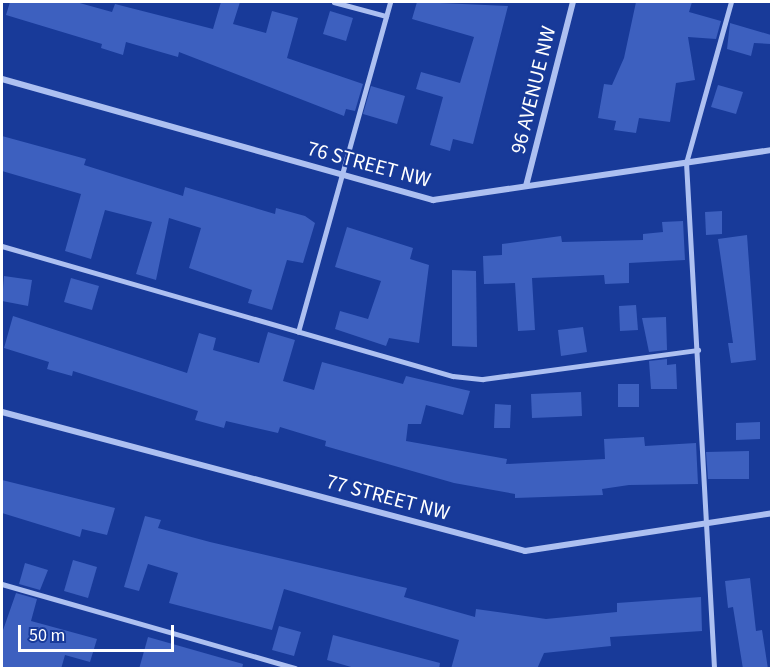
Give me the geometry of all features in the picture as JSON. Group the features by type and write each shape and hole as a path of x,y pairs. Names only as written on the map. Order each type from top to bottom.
{"street":[{"name":"96 AVENUE NW","path":"526,186 573,2"},
{"name":"76 STREET NW","path":"2,80 433,200 771,150"},
{"name":"77 STREET NW","path":"2,412 525,551 707,521 771,513"}],"lane":[{"path":"334,2 386,16"},
{"path":"298,332 390,2"},
{"path":"714,669 686,163 731,2"},
{"path":"2,246 453,376 483,379 698,350"},
{"path":"2,584 295,669"}],"building":[{"path":"10,2 76,2 112,12 115,4 213,29 221,2 240,2 233,24 266,33 272,11 298,18 287,58 363,84 355,111 346,109 344,116 179,52 178,57 126,42 123,55 101,48 102,44 6,15"},
{"path":"417,2 508,6 473,144 453,139 450,151 430,145 443,97 416,89 421,72 460,83 474,37 412,19"},
{"path":"636,2 692,2 689,12 721,21 716,39 688,37 695,80 676,83 670,122 639,118 636,133 614,130 616,121 598,118 604,84 612,85 624,58"},
{"path":"330,11 353,18 346,41 323,34"},
{"path":"730,23 771,35 771,44 754,43 751,56 727,49"},
{"path":"718,85 743,92 736,114 711,107"},
{"path":"371,86 405,96 397,124 363,114"},
{"path":"2,136 86,159 84,165 183,196 185,187 275,214 276,208 305,216 315,223 303,263 287,260 272,310 248,303 252,290 189,268 201,228 169,218 156,280 136,274 152,222 105,210 91,259 65,251 81,194 2,171"},
{"path":"722,211 722,234 706,235 705,212"},
{"path":"683,221 685,260 629,263 629,283 605,284 604,275 532,278 535,330 518,331 515,283 484,284 483,256 502,255 502,244 561,236 562,242 643,240 643,234 663,232 662,222"},
{"path":"347,227 413,248 410,259 429,265 419,343 389,338 386,346 335,329 340,311 368,319 381,281 335,267"},
{"path":"747,235 756,360 731,363 728,343 733,343 718,239"},
{"path":"452,270 476,271 477,347 452,346"},
{"path":"4,276 32,280 28,306 2,301"},
{"path":"71,278 99,286 92,310 64,302"},
{"path":"636,305 638,330 620,331 619,306"},
{"path":"13,316 187,373 199,333 216,338 213,350 259,363 268,332 295,340 283,381 314,390 322,362 403,384 406,376 470,391 463,415 426,405 421,424 408,424 406,441 507,459 506,464 605,459 604,439 644,437 645,446 696,443 698,484 629,485 602,489 603,495 515,498 515,494 454,483 325,446 326,441 280,427 278,433 226,421 224,428 195,420 198,411 73,371 72,376 47,369 49,362 4,348"},
{"path":"666,317 667,350 649,352 642,318"},
{"path":"583,327 587,352 561,356 558,330"},
{"path":"667,359 667,365 676,364 677,389 651,389 649,361"},
{"path":"618,384 639,384 639,407 618,407"},
{"path":"581,392 582,416 532,418 531,394"},
{"path":"495,404 511,405 510,428 494,428"},
{"path":"760,422 760,439 736,440 736,423"},
{"path":"749,451 749,479 708,479 706,452"},
{"path":"2,480 115,508 107,535 82,529 80,537 2,513"},
{"path":"145,516 161,520 158,528 407,588 404,597 475,617 476,609 546,619 617,612 617,603 701,597 702,631 610,637 611,646 544,653 537,669 451,669 459,640 284,589 272,630 169,603 178,573 148,564 139,591 124,587"},
{"path":"73,560 97,567 88,598 64,591"},
{"path":"25,563 48,570 40,590 19,584"},
{"path":"750,578 756,631 762,630 768,669 743,669 733,607 728,608 725,581"},
{"path":"16,593 37,599 31,621 97,639 90,662 65,655 61,669 2,669 2,633"},
{"path":"279,626 301,632 294,656 272,650"},
{"path":"333,635 440,663 439,669 358,669 327,660"},
{"path":"148,637 243,664 242,669 139,669"}]}
